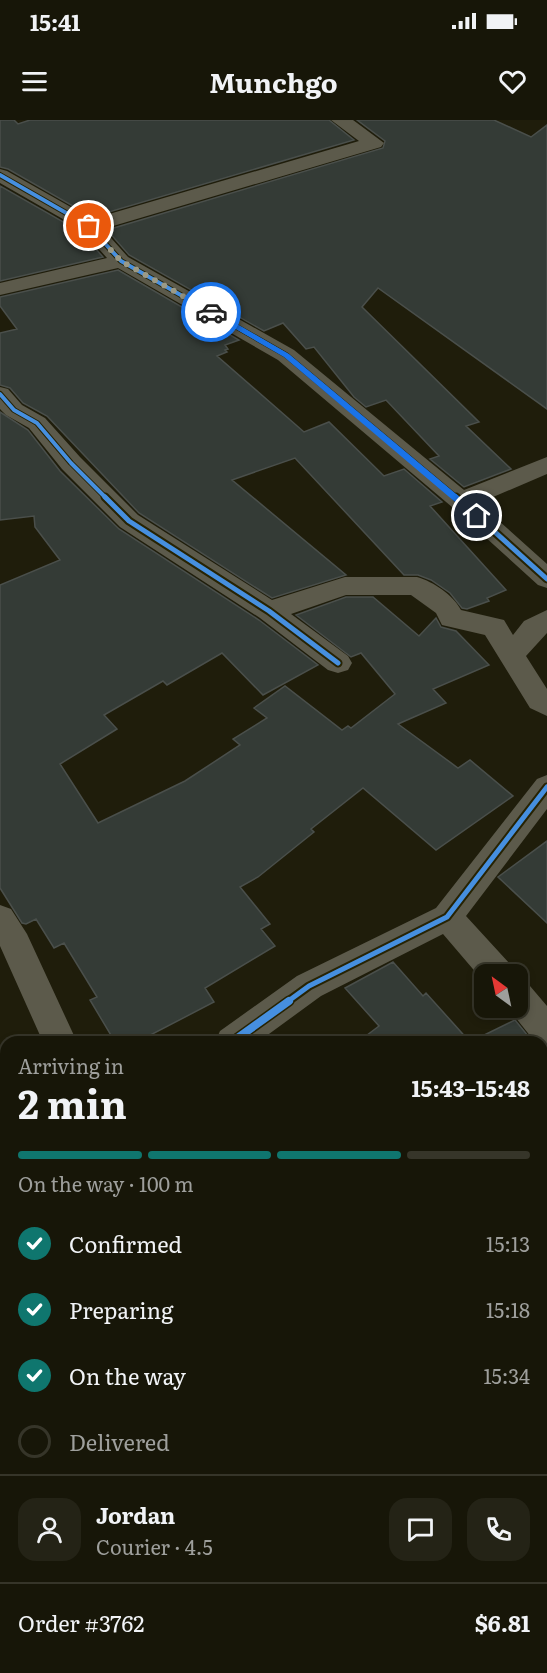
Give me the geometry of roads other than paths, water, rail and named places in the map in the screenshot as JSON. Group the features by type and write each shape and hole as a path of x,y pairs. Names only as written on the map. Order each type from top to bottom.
{"street":[{"path":"89,226 284,167 374,143 340,120"},
{"path":"0,175 89,226 121,261 286,355 461,501 547,579"},
{"path":"0,289 121,261"},
{"path":"0,394 14,410 37,423 71,463 129,521 269,611 338,663"},
{"path":"461,501 547,465"},
{"path":"269,611 345,586 417,586 446,607 452,618 494,627 540,701 547,705"},
{"path":"512,654 534,627 547,620"},
{"path":"240,1036 309,986 447,917 547,787"},
{"path":"447,917 489,964"},
{"path":"0,918 16,944 57,1036"},
{"path":"528,1008 547,1031"}]}
